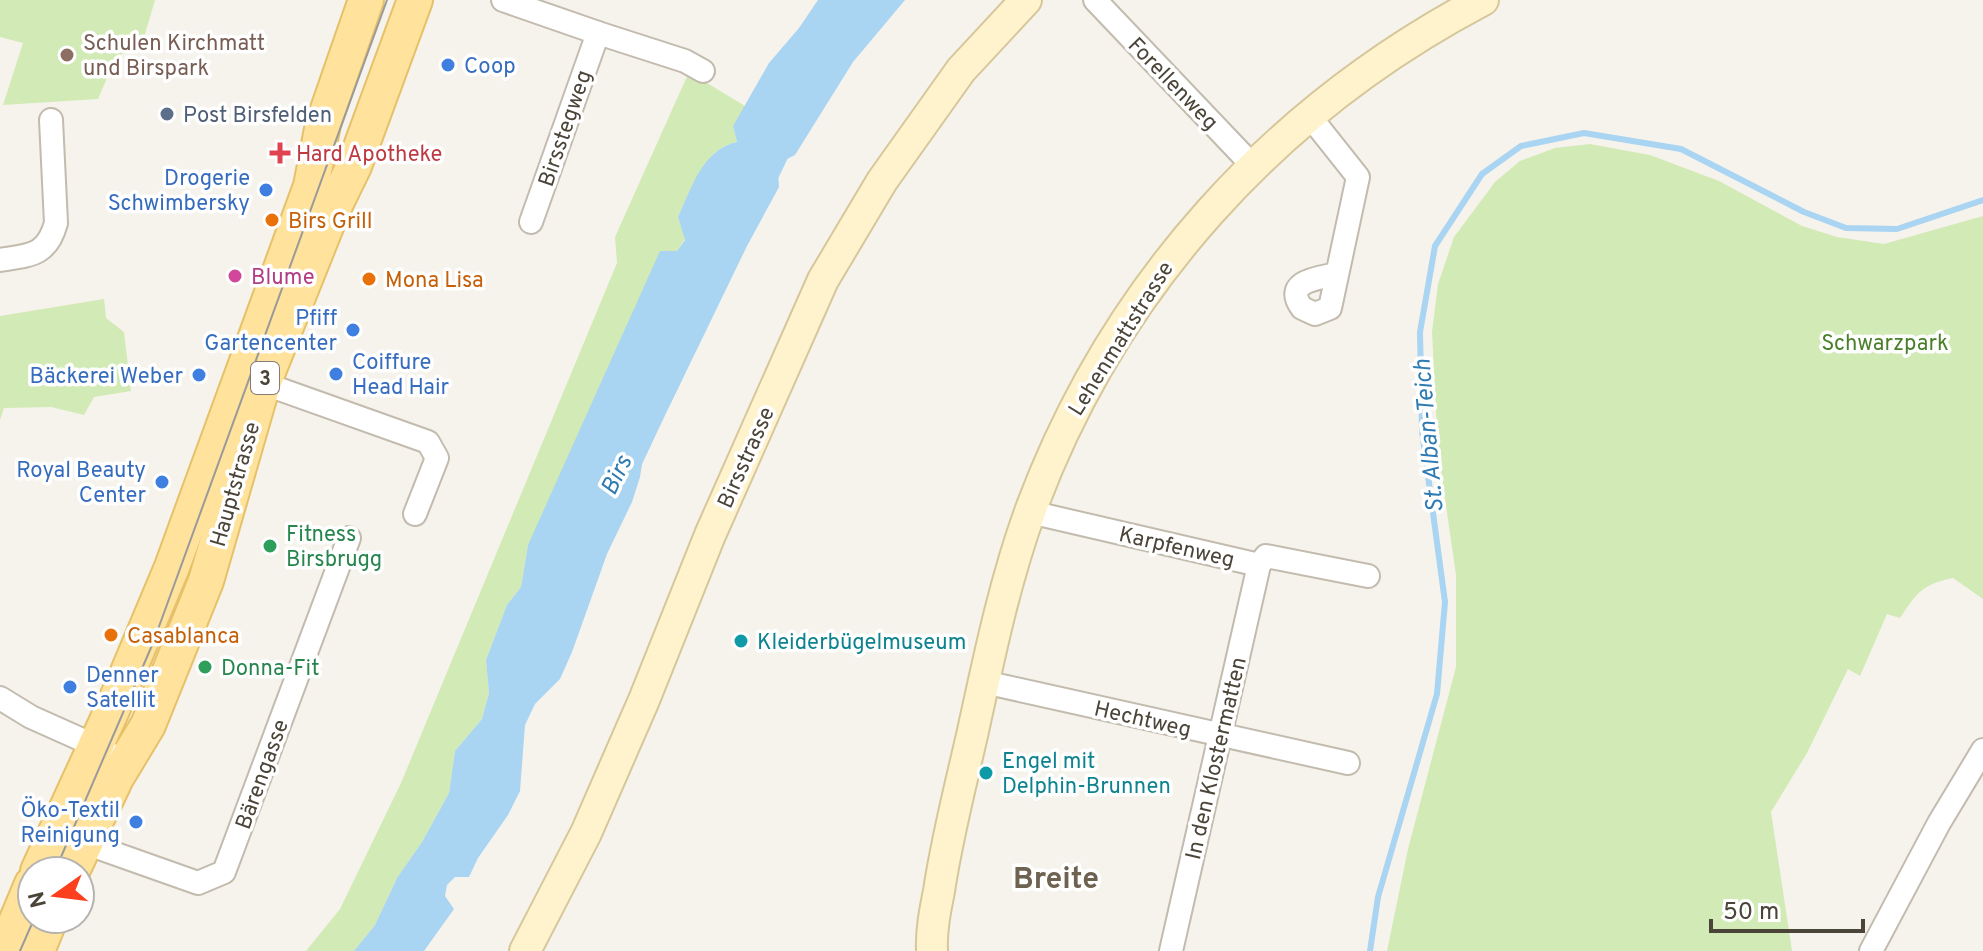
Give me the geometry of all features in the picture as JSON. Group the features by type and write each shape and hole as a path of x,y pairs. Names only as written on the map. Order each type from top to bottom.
{"main road":[{"name":"Hauptstrasse","path":"79,855 126,758 148,725 206,581 253,380 313,181 323,124 366,0"},
{"name":"Hauptstrasse","path":"45,855 253,380 354,166 415,0"},
{"path":"4,951 16,922"}],"street":[{"path":"503,0 685,61 703,71"},
{"name":"Birsstrasse","path":"525,951 586,833 644,700 710,535 823,280 882,181 961,70 1026,0"},
{"name":"Forellenweg","path":"1095,0 1253,166"},
{"name":"Lehenmattstrasse","path":"932,951 943,860 984,682 1030,512 1067,422 1129,316 1173,254 1253,166 1308,114 1412,40 1483,0"},
{"name":"Birsstegweg","path":"531,222 598,33"},
{"path":"1308,114 1358,177 1337,274"},
{"path":"0,260 33,255 45,247 52,236 56,223 51,120"},
{"path":"253,380 428,442 437,458 415,514"},
{"name":"Karpfenweg","path":"1030,512 1259,565 1266,556 1368,576"},
{"name":"Bärengasse","path":"96,861 198,883 224,872 349,538"},
{"name":"In den Klostermatten","path":"1171,951 1259,565"},
{"name":"Hechtweg","path":"984,682 1348,763"},
{"path":"0,698 31,717 126,758"},
{"path":"1871,951 1939,823 1983,750"}],"green space":[{"name":"Schulen Kirchmatt und Birspark","path":"0,0 155,0 140,51 117,55 98,99 3,105 23,43 0,37"},
{"path":"689,72 745,106 733,126 737,142 715,153 694,182 678,217 685,239 528,545 521,587 507,605 486,660 489,693 482,719 455,751 449,793 422,842 397,878 375,925 354,951 306,951 340,909 401,783 617,263 615,237"},
{"name":"Schwarzpark","path":"1590,144 1650,155 1719,181 1802,226 1837,237 1884,244 1983,216 1983,599 1953,578 1934,583 1916,596 1900,618 1887,614 1860,676 1848,669 1807,753 1771,812 1792,951 1387,951 1408,849 1456,667 1456,575 1438,450 1432,332 1438,284 1454,237 1495,182 1520,161 1555,148"},
{"path":"104,299 106,318 124,332 131,391 94,397 84,415 51,407 4,408 0,420 0,316"}],"water":[{"path":"818,0 905,0 853,62 795,155 787,159 762,149 759,159 778,173 779,187 670,405 657,425 633,412 624,420 646,437 640,477 632,502 607,554 560,679 535,704 525,725 520,791 469,877 455,877 447,885 445,896 454,909 424,951 354,951 375,925 397,878 422,842 449,793 455,751 482,719 489,693 486,660 507,605 521,587 528,545 660,251 677,251 685,240 678,217 700,171 715,153 737,142 733,126 769,63"}],"waterway":[{"name":"Birs","path":"744,208 791,110"},
{"name":"St. Alban-Teich","path":"1370,951 1378,897 1437,694 1445,602 1422,431 1420,332 1435,246 1482,174 1521,146 1584,133 1681,149 1804,212 1846,228 1897,229 1983,200"},
{"name":"Birs","path":"617,475 665,373"}],"tram line":[{"path":"62,855 153,643 387,0"},
{"path":"20,951 27,935"}],"place":[{"name":"Schulen Kirchmatt und Birspark","path":"67,55"},
{"name":"Coop","path":"448,65"},
{"name":"Post Birsfelden","path":"167,114"},
{"name":"Hard Apotheke","path":"280,153"},
{"name":"Drogerie Schwimbersky","path":"266,190"},
{"name":"Birs Grill","path":"272,220"},
{"name":"Blume","path":"235,276"},
{"name":"Mona Lisa","path":"369,279"},
{"name":"Pfiff Gartencenter","path":"353,330"},
{"name":"Coiffure Head Hair","path":"336,374"},
{"name":"Bäckerei Weber","path":"199,375"},
{"name":"Royal Beauty Center","path":"162,482"},
{"name":"Fitness Birsbrugg","path":"270,546"},
{"name":"Casablanca","path":"111,635"},
{"name":"Kleiderbügelmuseum","path":"741,641"},
{"name":"Donna-Fit","path":"205,667"},
{"name":"Denner Satellit","path":"70,687"},
{"name":"Engel mit Delphin-Brunnen","path":"986,773"},
{"name":"Öko-Textil Reinigung","path":"136,822"}],"district":[{"name":"Breite","path":"1056,878"}]}
